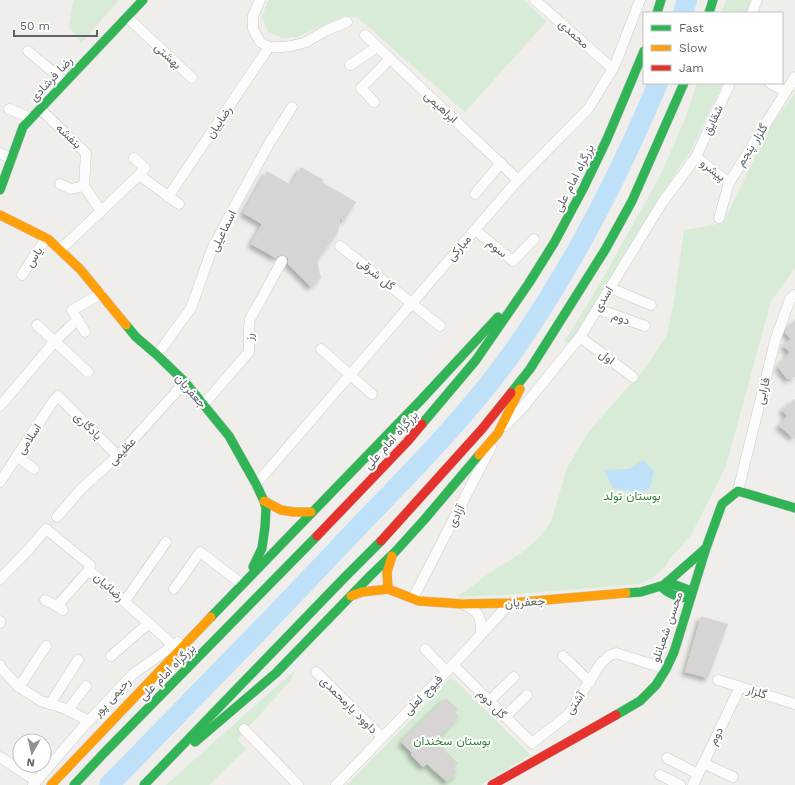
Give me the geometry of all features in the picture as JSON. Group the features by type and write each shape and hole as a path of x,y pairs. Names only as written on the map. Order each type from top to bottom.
{"main road":[{"name":"رضا فرشادی","path":"0,190 24,126 143,0"},
{"path":"657,12 661,0"},
{"path":"709,12 713,0"},
{"name":"بزرگراه امام علی","path":"74,785 104,752 348,506 407,442 476,360 529,283 554,243 594,167 643,53"},
{"path":"145,785 334,588 384,539 482,429 530,368 605,250 632,201 684,84"},
{"name":"جعفریان","path":"0,216 46,238 80,269 136,337 185,382 229,436 256,484 266,508 266,527 262,548 257,560 242,584"},
{"path":"51,785 311,512 420,401 529,283"},
{"path":"145,785 276,673 349,597 395,552 498,433 530,368"},
{"path":"738,491 795,508"},
{"name":"محسن شعبانلو","path":"492,785 640,701 656,685 674,652 706,548 722,504 738,491"},
{"path":"264,501 281,510 311,512"},
{"path":"664,585 706,548"},
{"path":"388,590 387,572 389,562 395,552"},
{"path":"664,585 666,583 670,583 689,590 691,592 691,596"},
{"name":"جعفریان","path":"349,597 362,592 388,590 419,601 463,604 510,603 641,592 664,585"}],"street":[{"path":"260,0 254,16 253,29 260,42 269,47 282,48 306,42 327,30 347,22"},
{"name":"محمدی","path":"535,0 613,69"},
{"name":"مبارکی","path":"256,484 518,180 589,108 613,69 640,0"},
{"path":"752,12 757,0"},
{"name":"بهشتی","path":"127,17 192,78"},
{"name":"ابراهیمی","path":"365,35 518,180"},
{"name":"رضاییان","path":"168,197 269,47"},
{"path":"350,65 378,47"},
{"path":"28,51 65,82"},
{"path":"374,102 361,88 390,59"},
{"name":"گلزار پنجم","path":"719,218 729,183 795,77"},
{"name":"شقایق","path":"696,156 730,84"},
{"path":"772,84 786,92"},
{"name":"اسماعیلی","path":"157,355 191,308 212,249 270,142 292,107"},
{"path":"9,109 31,118"},
{"name":"بنفشه","path":"40,109 86,153 84,186"},
{"path":"0,153 11,159"},
{"name":"پیشرو","path":"696,156 729,183"},
{"name":"اسدی","path":"498,433 524,406 580,337 662,203 696,156"},
{"path":"60,250 145,168 134,158"},
{"path":"475,194 501,164"},
{"path":"139,175 179,204"},
{"path":"60,184 71,189 84,186 101,211"},
{"name":"سوم","path":"475,230 513,261 534,239"},
{"name":"یاس","path":"22,275 46,238"},
{"name":"گل شرقی","path":"340,246 440,326"},
{"name":"رز","path":"203,405 249,352 250,318 282,261"},
{"path":"610,288 651,305"},
{"path":"84,332 72,310 101,294"},
{"name":"فارابی","path":"738,491 775,341 790,299 795,295"},
{"name":"دوم","path":"598,309 645,326"},
{"path":"0,406 55,341 77,320"},
{"path":"37,325 88,372"},
{"name":"اول","path":"580,337 633,377"},
{"path":"321,348 372,394"},
{"name":"عظیمی","path":"57,517 82,488 118,456 185,382"},
{"name":"یادگاری","path":"58,396 118,456"},
{"name":"اسلامی","path":"0,482 58,396"},
{"name":"آزادی","path":"413,598 498,433"},
{"path":"17,456 34,469"},
{"name":"رضائیان","path":"0,579 46,529 90,565 89,570 173,645"},
{"path":"125,601 166,542"},
{"path":"174,589 200,552 242,584"},
{"path":"45,600 60,608 89,570"},
{"name":"فیوج لعلی","path":"336,785 510,603"},
{"path":"463,604 474,609 479,615 481,622 481,634"},
{"path":"111,656 149,623"},
{"name":"رحیمی پور","path":"35,783 89,721 133,674 204,624"},
{"path":"19,687 46,646"},
{"name":"گل دوم","path":"425,649 489,701 532,743"},
{"name":"آشتی","path":"532,743 568,715 601,663 609,656 616,653 666,669"},
{"path":"563,656 590,682"},
{"path":"50,704 78,660"},
{"path":"0,668 19,687 41,701 68,710 89,721"},
{"name":"داوود یارمحمدی","path":"316,672 382,737"},
{"path":"489,701 514,677"},
{"name":"گلزار","path":"718,680 795,704"},
{"path":"68,710 86,686"},
{"name":"دوم","path":"693,785 740,687"},
{"path":"505,717 527,695"},
{"path":"244,729 298,785"},
{"path":"0,757 35,783"},
{"path":"667,758 698,774"},
{"path":"703,763 733,778"},
{"path":"660,775 680,785"}],"green space":[{"path":"73,0 119,0 81,43 69,27"},
{"path":"268,0 523,0 547,21 465,112 357,17 345,16 297,37 282,38 268,32 262,17"},
{"path":"726,0 752,0 748,12 722,12"},
{"path":"697,84 723,84 691,151 674,175 570,343 564,342 595,292 661,174 685,119"},
{"name":"بوستان تولد","path":"795,93 795,268 771,301 726,466 691,535 663,569 652,578 639,584 504,595 457,597 491,572 520,554 538,539 551,522 567,468 589,431 645,368 667,335 675,295 684,230 723,223 768,130"},
{"path":"295,670 291,680 238,739 246,749 209,785 166,785"},
{"name":"بوستان سخندان","path":"451,677 531,755 481,785 347,785 407,724"}],"water":[{"path":"643,460 654,471 650,488 641,493 613,488 604,470 629,469"}],"building":[{"path":"301,167 324,180 322,182 356,202 344,221 340,218 338,232 317,261 321,278 311,287 288,264 288,258 281,255 276,258 251,244 262,224 243,213 267,171 291,185"},
{"path":"795,319 795,377 787,379 778,367 790,352 783,346 791,339 785,333 786,329"},
{"path":"795,399 795,439 779,426 787,416 782,410"},
{"path":"701,616 728,624 708,678 685,672"},
{"path":"446,698 458,709 454,712 459,716 435,741 458,763 453,768 457,773 447,782 427,764 423,767 401,742"}],"waterway":[{"path":"683,12 687,0"},
{"path":"109,785 273,617 421,462 498,373 536,318 594,220 658,84"}],"traffic: fast":[{"path":"0,190 23,127 143,0"},
{"path":"657,12 661,0"},
{"path":"709,12 713,0"},
{"path":"422,424 476,360 529,283 554,243 584,187 607,139 643,53"},
{"path":"511,393 530,369 605,250 632,201 684,84"},
{"path":"211,617 420,401 498,317"},
{"path":"126,325 136,337 185,382 229,436 256,484 266,508 262,548 253,567"},
{"path":"195,742 276,673 395,552 479,455"},
{"path":"616,715 640,701 656,685 666,669 674,652 706,548 722,504 738,491 795,508"},
{"path":"74,785 317,536"},
{"path":"144,785 381,541"},
{"path":"626,593 641,592 664,585 705,549"},
{"path":"666,583 689,590 691,592 691,596 686,598 671,594 663,588 666,583"}],"traffic: slow":[{"path":"0,215 48,239 80,269 126,325"},
{"path":"479,455 498,433 520,389"},
{"path":"264,501 281,510 311,512"},
{"path":"388,589 387,572 392,556"},
{"path":"351,596 362,592 388,589 419,601 463,604 510,603 626,593"},
{"path":"51,785 211,617"}],"traffic: jam":[{"path":"381,541 482,429 511,393"},
{"path":"317,536 407,442 422,424"},
{"path":"492,785 616,715"}]}
